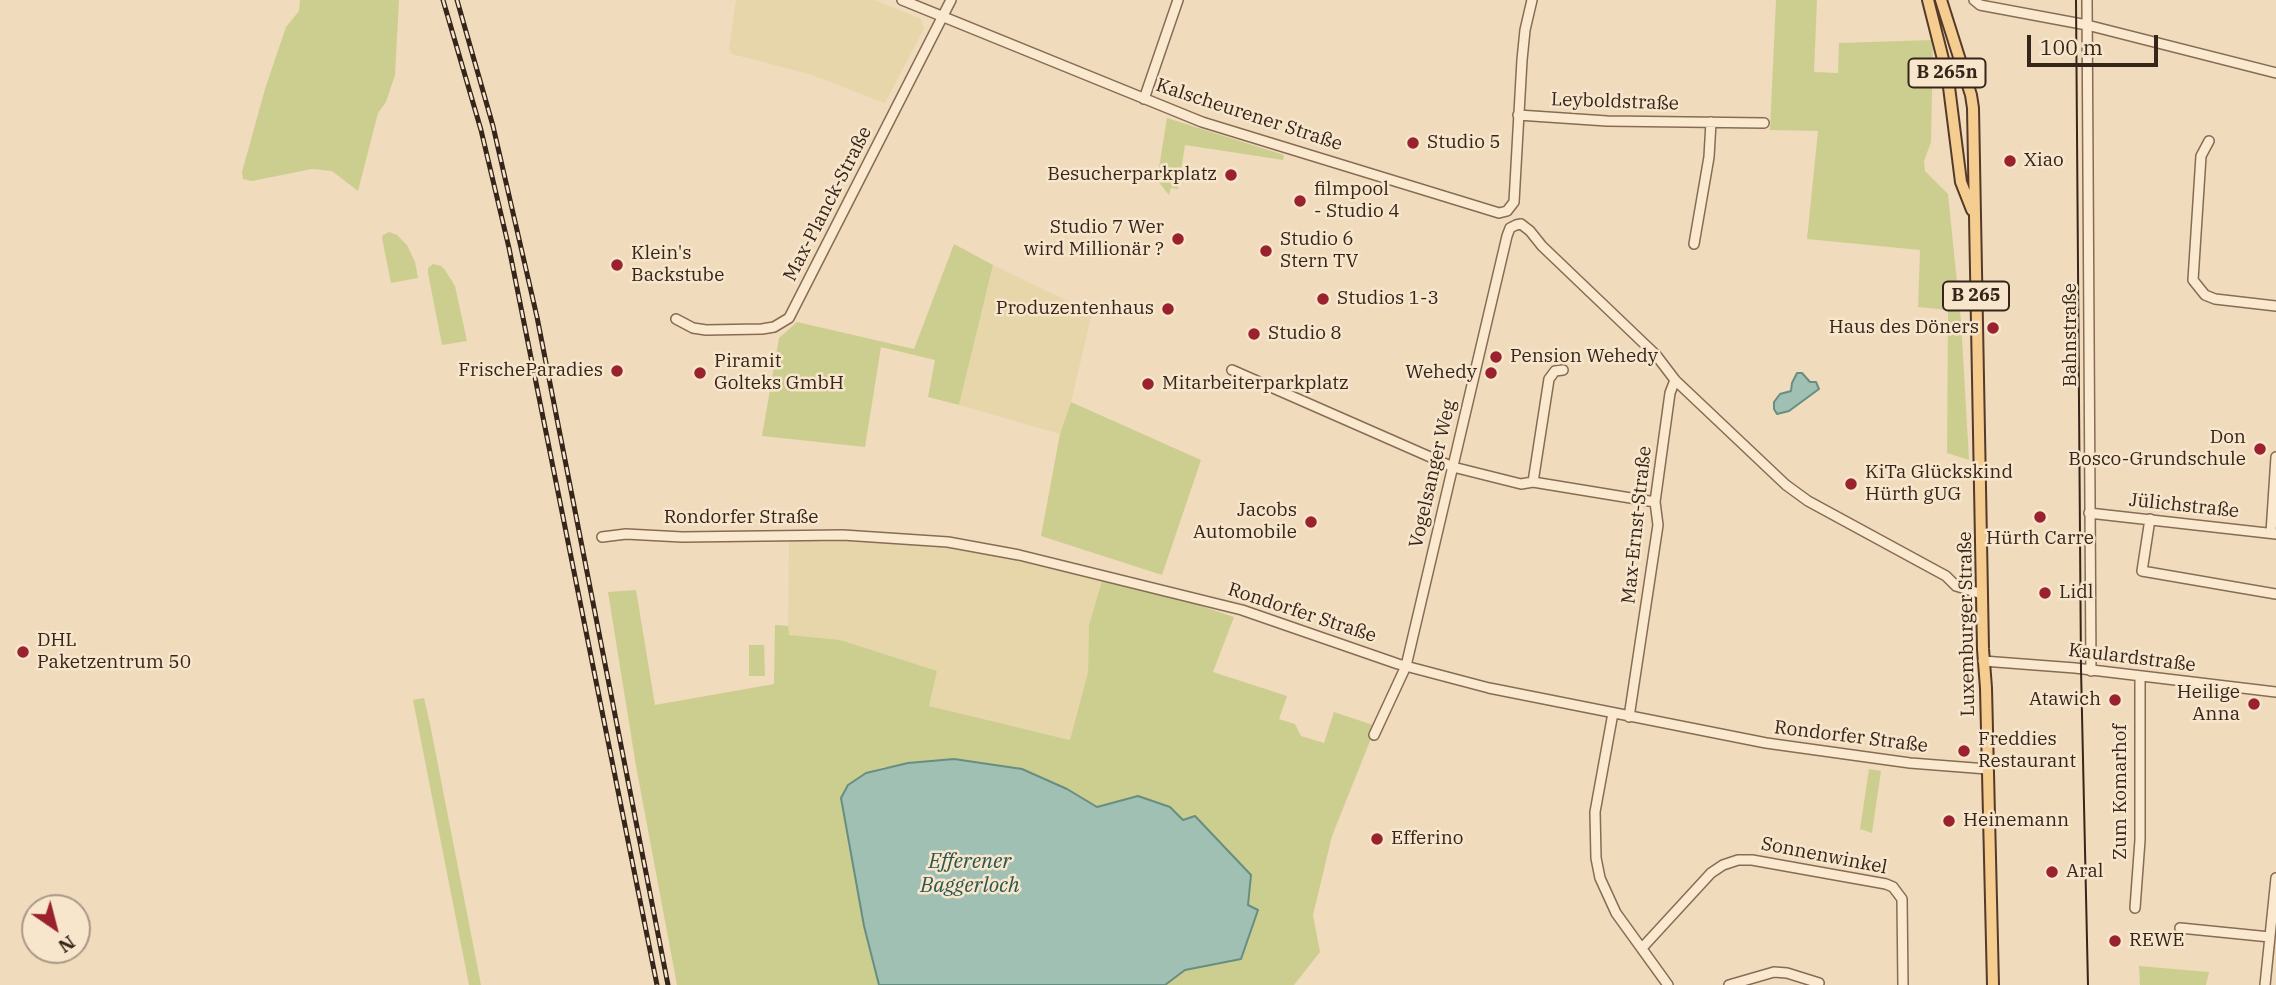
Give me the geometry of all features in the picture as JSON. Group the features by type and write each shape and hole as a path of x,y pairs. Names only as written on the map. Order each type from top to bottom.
{"main road":[{"name":"B 265n","path":"1928,0 1948,79 1961,182 1974,220"},
{"name":"B 265n","path":"1941,0 1971,95"},
{"name":"Luxemburger Straße","path":"1971,95 1993,985"}],"street":[{"name":"Kalscheurener Straße","path":"902,0 1202,122 1493,211 1504,212 1512,206 1518,115"},
{"name":"Max-Planck-Straße","path":"676,319 693,328 706,330 762,329 774,327 789,318 951,0"},
{"path":"1144,99 1178,0"},
{"path":"1518,115 1525,30 1532,0"},
{"path":"1974,0 1980,5 2087,25 2276,74"},
{"name":"Bahnstraße","path":"2087,0 2091,671"},
{"name":"Leyboldstraße","path":"1518,115 1606,121 1764,123"},
{"path":"1694,244 1709,157 1711,122"},
{"path":"2209,141 2201,156 2193,280 2205,295 2215,299 2276,306"},
{"name":"Vogelsanger Weg","path":"1374,735 1406,666 1510,228 1521,224 1530,230 1542,246 1594,298 1656,355 1675,380"},
{"path":"1232,370 1453,467 1521,484 1533,482 1654,502"},
{"path":"1533,482 1549,379 1555,371 1563,370"},
{"path":"1675,380 1760,462 1800,496 1946,576 1956,586 1982,594"},
{"name":"Max-Ernst-Straße","path":"1629,717 1657,529 1654,502 1670,394 1675,380"},
{"path":"2274,534 2276,457"},
{"name":"Jülichstraße","path":"2089,513 2274,534"},
{"path":"2150,519 2143,571 2276,594"},
{"name":"Rondorfer Straße","path":"602,537 626,534 682,537 843,535 948,542 1031,558 1242,610 1406,666 1489,688 1629,717 1819,751 1987,769"},
{"name":"Kaulardstraße","path":"1983,661 2276,692"},
{"name":"Zum Komarhof","path":"2135,908 2140,840 2140,677"},
{"path":"1613,713 1595,812 1596,858 1607,895 1616,913 1668,985"},
{"name":"Sonnenwinkel","path":"1642,948 1711,873 1738,860 1752,860 1893,887 1902,899 1903,985"},
{"path":"2265,985 2276,878"},
{"path":"2180,928 2270,937"},
{"path":"1729,985 1774,972 1787,973 1819,983"}],"shaded area":[{"path":"736,0 875,0 921,19 924,28 885,103 809,74 732,54 729,49"},
{"path":"993,265 1092,313 1071,402 1060,434 959,405"},
{"path":"789,539 890,541 948,546 1103,577 1089,625 1088,672 1070,740 928,706 937,671 788,635"}],"green space":[{"path":"300,0 399,0 395,75 386,102 378,113 358,191 332,171 312,169 252,181 243,179 242,172 265,89 286,27 299,11"},
{"path":"1776,0 1817,0 1814,72 1838,73 1839,43 1933,40 1931,142 1924,161 1925,171 1948,194 1961,321 1969,460 1947,453 1948,310 1918,307 1920,250 1807,239 1818,131 1770,130"},
{"path":"1167,118 1284,155 1283,160 1185,145 1178,189 1171,188 1169,195 1157,180"},
{"path":"389,232 397,235 407,245 415,262 418,278 391,283 382,238"},
{"path":"954,244 993,265 959,405 928,397 935,360 881,347 865,447 762,436 779,338 797,322 914,349"},
{"path":"433,264 445,270 455,286 467,341 442,345 428,273 428,268"},
{"path":"1071,402 1201,460 1162,575 1041,536 1060,434"},
{"path":"1103,577 1166,594 1234,617 1213,672 1287,696 1279,719 1295,724 1301,736 1324,743 1334,712 1376,726 1332,836 1313,915 1320,952 1294,985 1165,985 1185,970 1241,959 1257,910 1248,906 1183,820 1170,807 1138,796 1097,807 1067,789 1022,769 884,767 866,773 848,785 841,798 864,926 879,985 677,985 636,766 608,592 636,590 655,705 774,684 775,625 788,626 789,635 840,640 937,671 929,706 1070,740 1088,672 1089,625"},
{"path":"749,645 764,645 765,676 749,676"},
{"path":"424,698 481,985 469,985 413,700"},
{"path":"1869,769 1881,771 1872,833 1860,829"},
{"path":"2139,966 2209,972 2206,985 2140,985"}],"water":[{"path":"1797,373 1802,373 1810,382 1816,382 1819,389 1789,411 1777,414 1774,402 1780,394 1791,391"},
{"name":"Efferener Baggerloch","path":"954,759 1022,769 1067,789 1097,807 1138,796 1170,807 1183,820 1195,816 1251,875 1248,905 1258,910 1241,959 1185,970 1165,985 879,985 864,926 841,798 848,785 866,773 908,763"}],"tram line":[{"path":"2076,0 2081,669 2088,985"}],"railway":[{"path":"443,0 481,130 509,248 657,985"},
{"path":"457,0 493,126 537,317 668,985"}],"place":[{"name":"Studio 5","path":"1413,143"},
{"name":"Xiao","path":"2010,161"},
{"name":"Besucherparkplatz","path":"1231,175"},
{"name":"filmpool - Studio 4","path":"1300,201"},
{"name":"Studio 7 Wer wird Millionär ?","path":"1178,239"},
{"name":"Studio 6 Stern TV","path":"1266,251"},
{"name":"Klein's Backstube","path":"617,265"},
{"name":"Studios 1-3","path":"1323,299"},
{"name":"Produzentenhaus","path":"1168,309"},
{"name":"Haus des Döners","path":"1993,328"},
{"name":"Studio 8","path":"1254,334"},
{"name":"Pension Wehedy","path":"1496,357"},
{"name":"FrischeParadies","path":"617,371"},
{"name":"Piramit Golteks GmbH","path":"700,373"},
{"name":"Wehedy","path":"1491,373"},
{"name":"Mitarbeiterparkplatz","path":"1148,384"},
{"name":"Don Bosco-Grundschule","path":"2260,449"},
{"name":"KiTa Glückskind Hürth gUG","path":"1851,484"},
{"name":"Hürth Carre","path":"2040,517"},
{"name":"Jacobs Automobile","path":"1311,522"},
{"name":"Lidl","path":"2045,593"},
{"name":"DHL Paketzentrum 50","path":"23,652"},
{"name":"Atawich","path":"2115,700"},
{"name":"Heilige Anna","path":"2254,704"},
{"name":"Freddies Restaurant","path":"1964,751"},
{"name":"Heinemann","path":"1949,821"},
{"name":"Efferino","path":"1377,839"},
{"name":"Aral","path":"2052,872"},
{"name":"REWE","path":"2115,941"}]}
